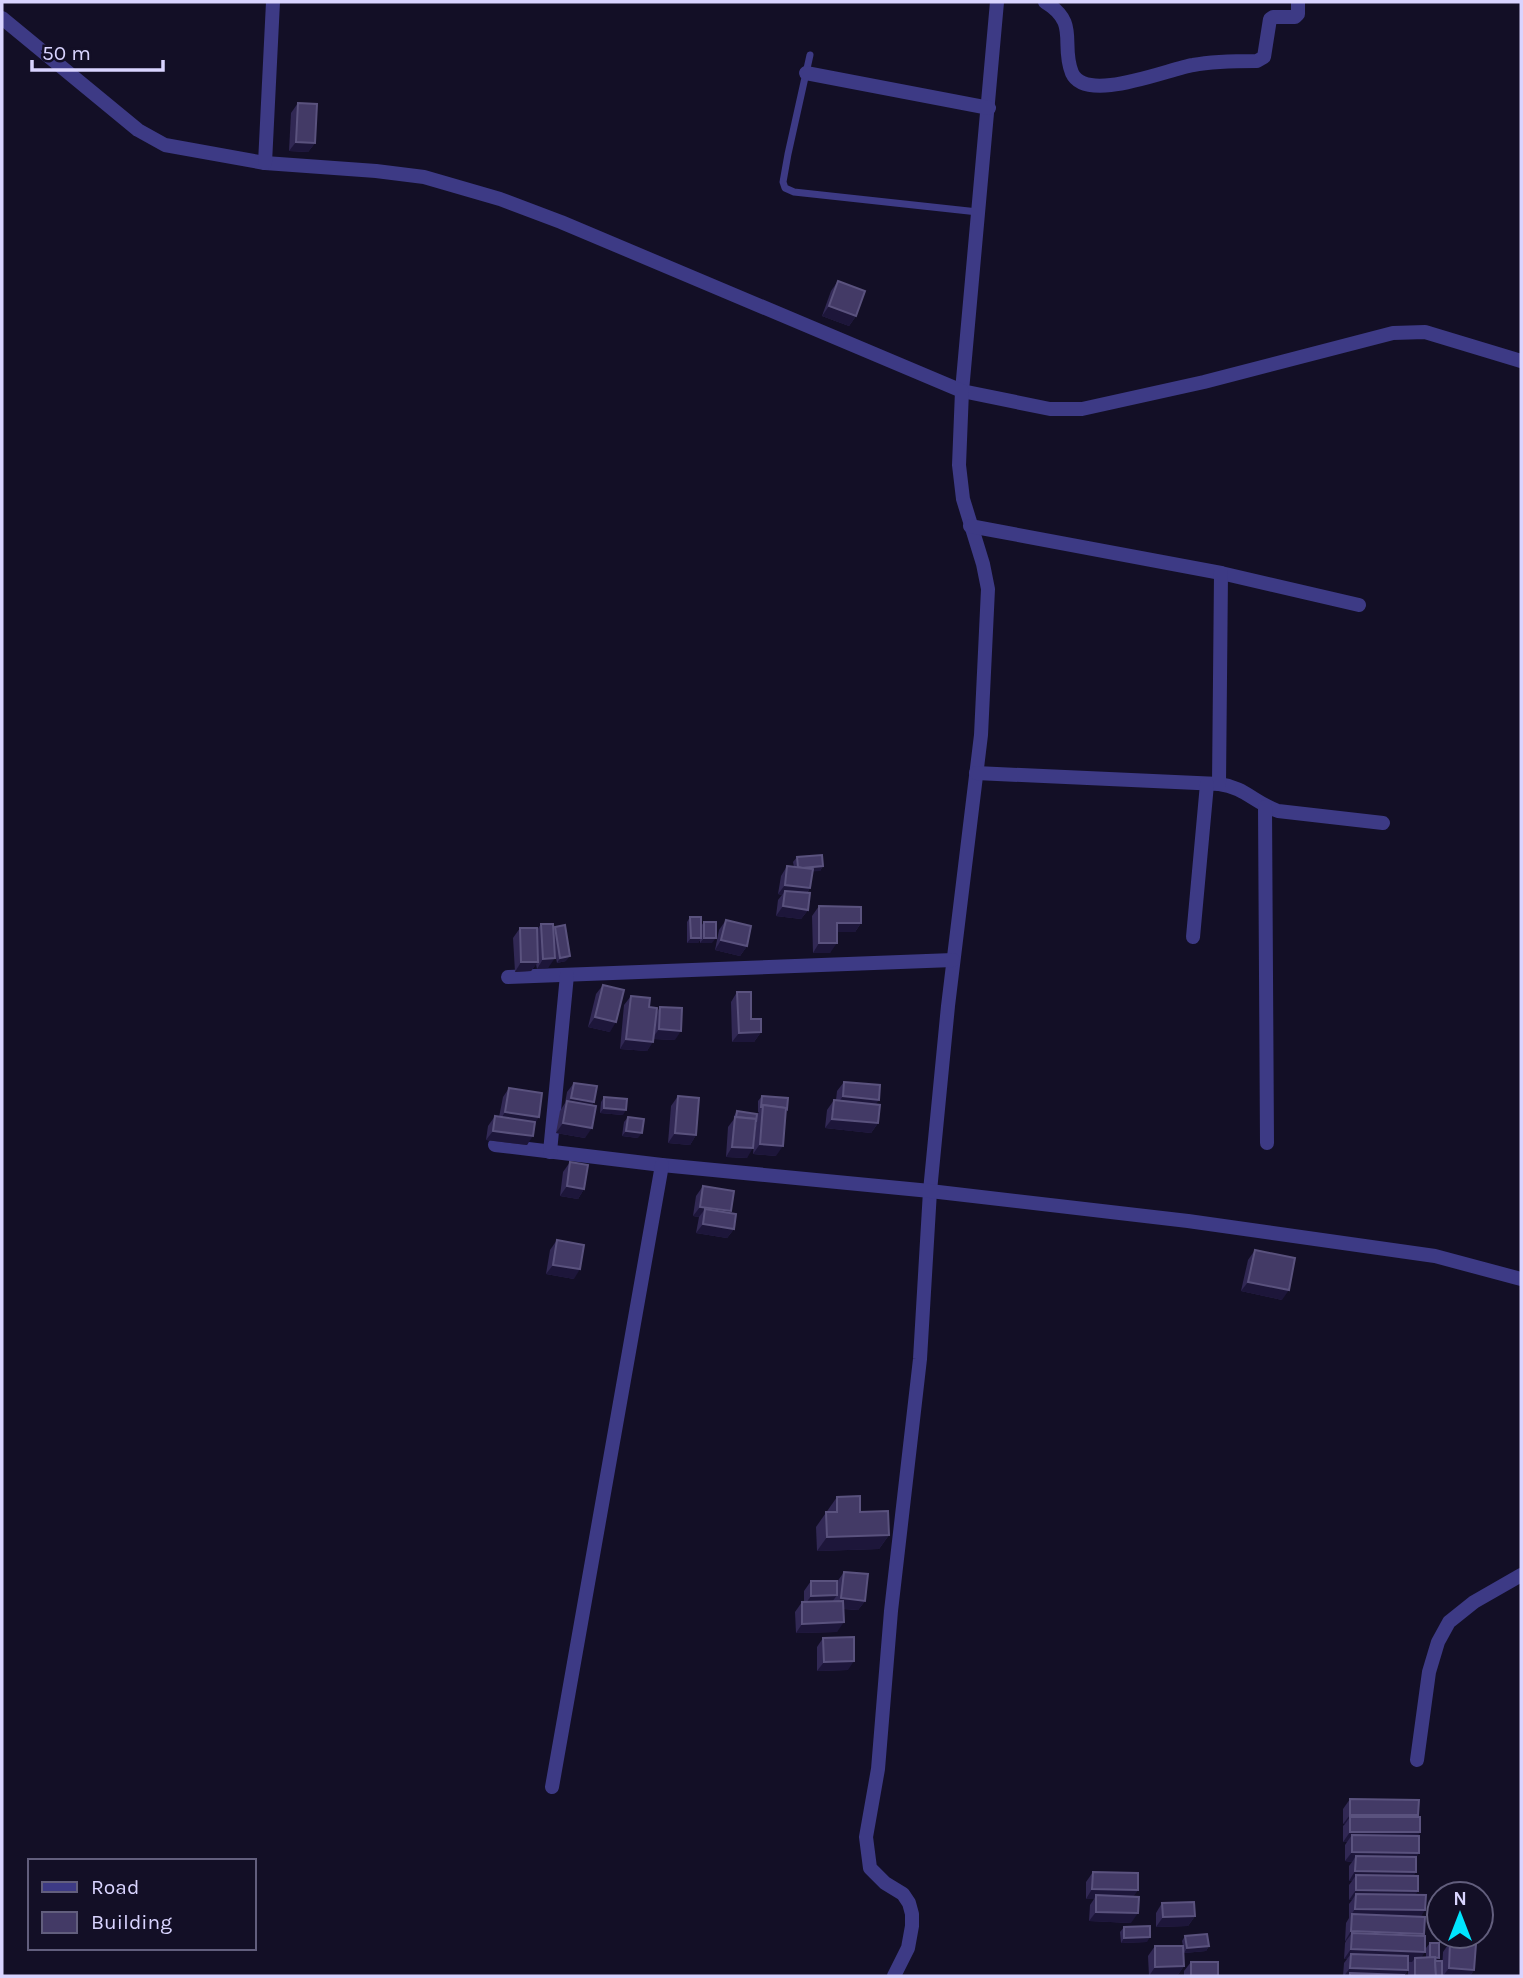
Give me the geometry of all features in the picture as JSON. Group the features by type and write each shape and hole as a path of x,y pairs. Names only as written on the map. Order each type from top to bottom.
{"street":[{"path":"265,163 273,2"},
{"path":"894,1976 908,1948 912,1926 909,1903 903,1894 885,1883 870,1868 866,1826 872,1810 878,1769 892,1597 920,1359 930,1191 953,960 981,735 988,589 984,564 963,499 959,465 962,391 997,2"},
{"path":"1045,2 1058,11 1066,25 1072,72 1081,83 1095,86 1117,85 1194,64 1257,61 1264,57 1270,19 1295,17 1298,14 1298,2"},
{"path":"2,18 138,130 165,145 265,163 424,177 500,199 561,222 962,391 1049,409 1082,409 1204,382 1393,333 1425,332 1521,361"},
{"path":"806,73 989,108"},
{"path":"970,526 1221,573 1359,605"},
{"path":"1193,937 1213,784 1221,573"},
{"path":"976,773 1233,786 1265,807 1278,811 1383,823"},
{"path":"1265,807 1266,1143"},
{"path":"508,977 953,960"},
{"path":"550,1152 567,975"},
{"path":"495,1145 1188,1221 1435,1256 1516,1278"},
{"path":"552,1787 662,1165"},
{"path":"1417,1760 1429,1672 1438,1642 1449,1622 1474,1602 1521,1575"}],"lane":[{"path":"810,55 788,154 783,182 785,188 794,192 978,212"}],"building":[{"path":"298,103 317,104 315,143 296,142"},
{"path":"838,281 865,291 856,316 829,306"},
{"path":"822,855 823,866 798,867 797,857"},
{"path":"787,866 813,869 810,888 785,885"},
{"path":"785,891 810,893 808,910 783,906"},
{"path":"819,906 861,907 861,923 837,923 837,943 819,943"},
{"path":"690,917 701,917 701,938 691,938"},
{"path":"726,920 751,926 747,946 721,940"},
{"path":"704,922 716,922 716,938 704,938"},
{"path":"541,924 553,924 555,958 543,959"},
{"path":"565,925 570,956 560,958 555,927"},
{"path":"520,928 537,928 538,962 521,962"},
{"path":"603,985 624,990 616,1022 595,1017"},
{"path":"737,992 751,992 751,1019 761,1019 761,1032 739,1033"},
{"path":"631,996 650,998 649,1007 657,1008 653,1042 626,1039"},
{"path":"660,1007 682,1008 681,1031 659,1029"},
{"path":"844,1082 880,1085 879,1100 843,1096"},
{"path":"574,1083 597,1086 594,1102 571,1098"},
{"path":"509,1088 542,1093 539,1117 505,1112"},
{"path":"678,1096 699,1098 696,1135 675,1133"},
{"path":"762,1096 788,1098 787,1109 763,1105 761,1107"},
{"path":"604,1097 627,1099 626,1110 604,1108"},
{"path":"834,1100 880,1105 878,1123 832,1119"},
{"path":"567,1101 596,1106 592,1128 563,1123"},
{"path":"763,1105 786,1108 783,1146 760,1144"},
{"path":"737,1111 757,1114 756,1122 756,1119 736,1117"},
{"path":"495,1116 535,1122 533,1136 493,1131"},
{"path":"628,1117 644,1119 642,1133 626,1131"},
{"path":"735,1117 756,1119 753,1148 732,1147"},
{"path":"570,1162 588,1165 584,1189 567,1186"},
{"path":"703,1186 734,1191 731,1211 700,1207"},
{"path":"705,1209 736,1214 734,1229 703,1224"},
{"path":"557,1240 584,1245 580,1269 553,1265"},
{"path":"1255,1250 1295,1258 1289,1290 1248,1282"},
{"path":"860,1496 860,1512 888,1511 889,1535 827,1537 826,1512 837,1512 837,1497"},
{"path":"844,1572 868,1574 865,1601 841,1598"},
{"path":"811,1581 837,1581 837,1595 811,1596"},
{"path":"843,1601 844,1622 802,1624 802,1602"},
{"path":"854,1637 854,1661 824,1662 823,1638"},
{"path":"1350,1799 1419,1800 1418,1815 1350,1815"},
{"path":"1350,1817 1420,1817 1420,1832 1350,1832"},
{"path":"1352,1835 1419,1836 1419,1853 1352,1852"},
{"path":"1356,1856 1416,1857 1416,1872 1355,1871"},
{"path":"1093,1872 1138,1873 1138,1890 1092,1889"},
{"path":"1356,1875 1418,1876 1418,1891 1356,1890"},
{"path":"1356,1894 1425,1895 1425,1910 1355,1909"},
{"path":"1096,1895 1139,1897 1138,1913 1096,1912"},
{"path":"1194,1902 1195,1916 1163,1917 1162,1903"},
{"path":"1352,1914 1425,1917 1424,1934 1351,1931"},
{"path":"1150,1926 1150,1937 1124,1938 1124,1927"},
{"path":"1352,1933 1425,1936 1425,1952 1351,1949"},
{"path":"1207,1934 1209,1946 1187,1948 1185,1936"},
{"path":"1155,1946 1183,1946 1184,1966 1155,1967"},
{"path":"1430,1950 1439,1950 1439,1958 1430,1957"},
{"path":"1450,1950 1476,1950 1474,1970 1449,1968"},
{"path":"1351,1954 1408,1956 1408,1970 1350,1968"},
{"path":"1435,1957 1436,1976 1415,1976 1415,1958"},
{"path":"1435,1961 1442,1961 1442,1976 1436,1976"},
{"path":"1191,1962 1218,1962 1218,1976 1191,1976"},
{"path":"1350,1973 1404,1975 1404,1976 1350,1976"}]}
